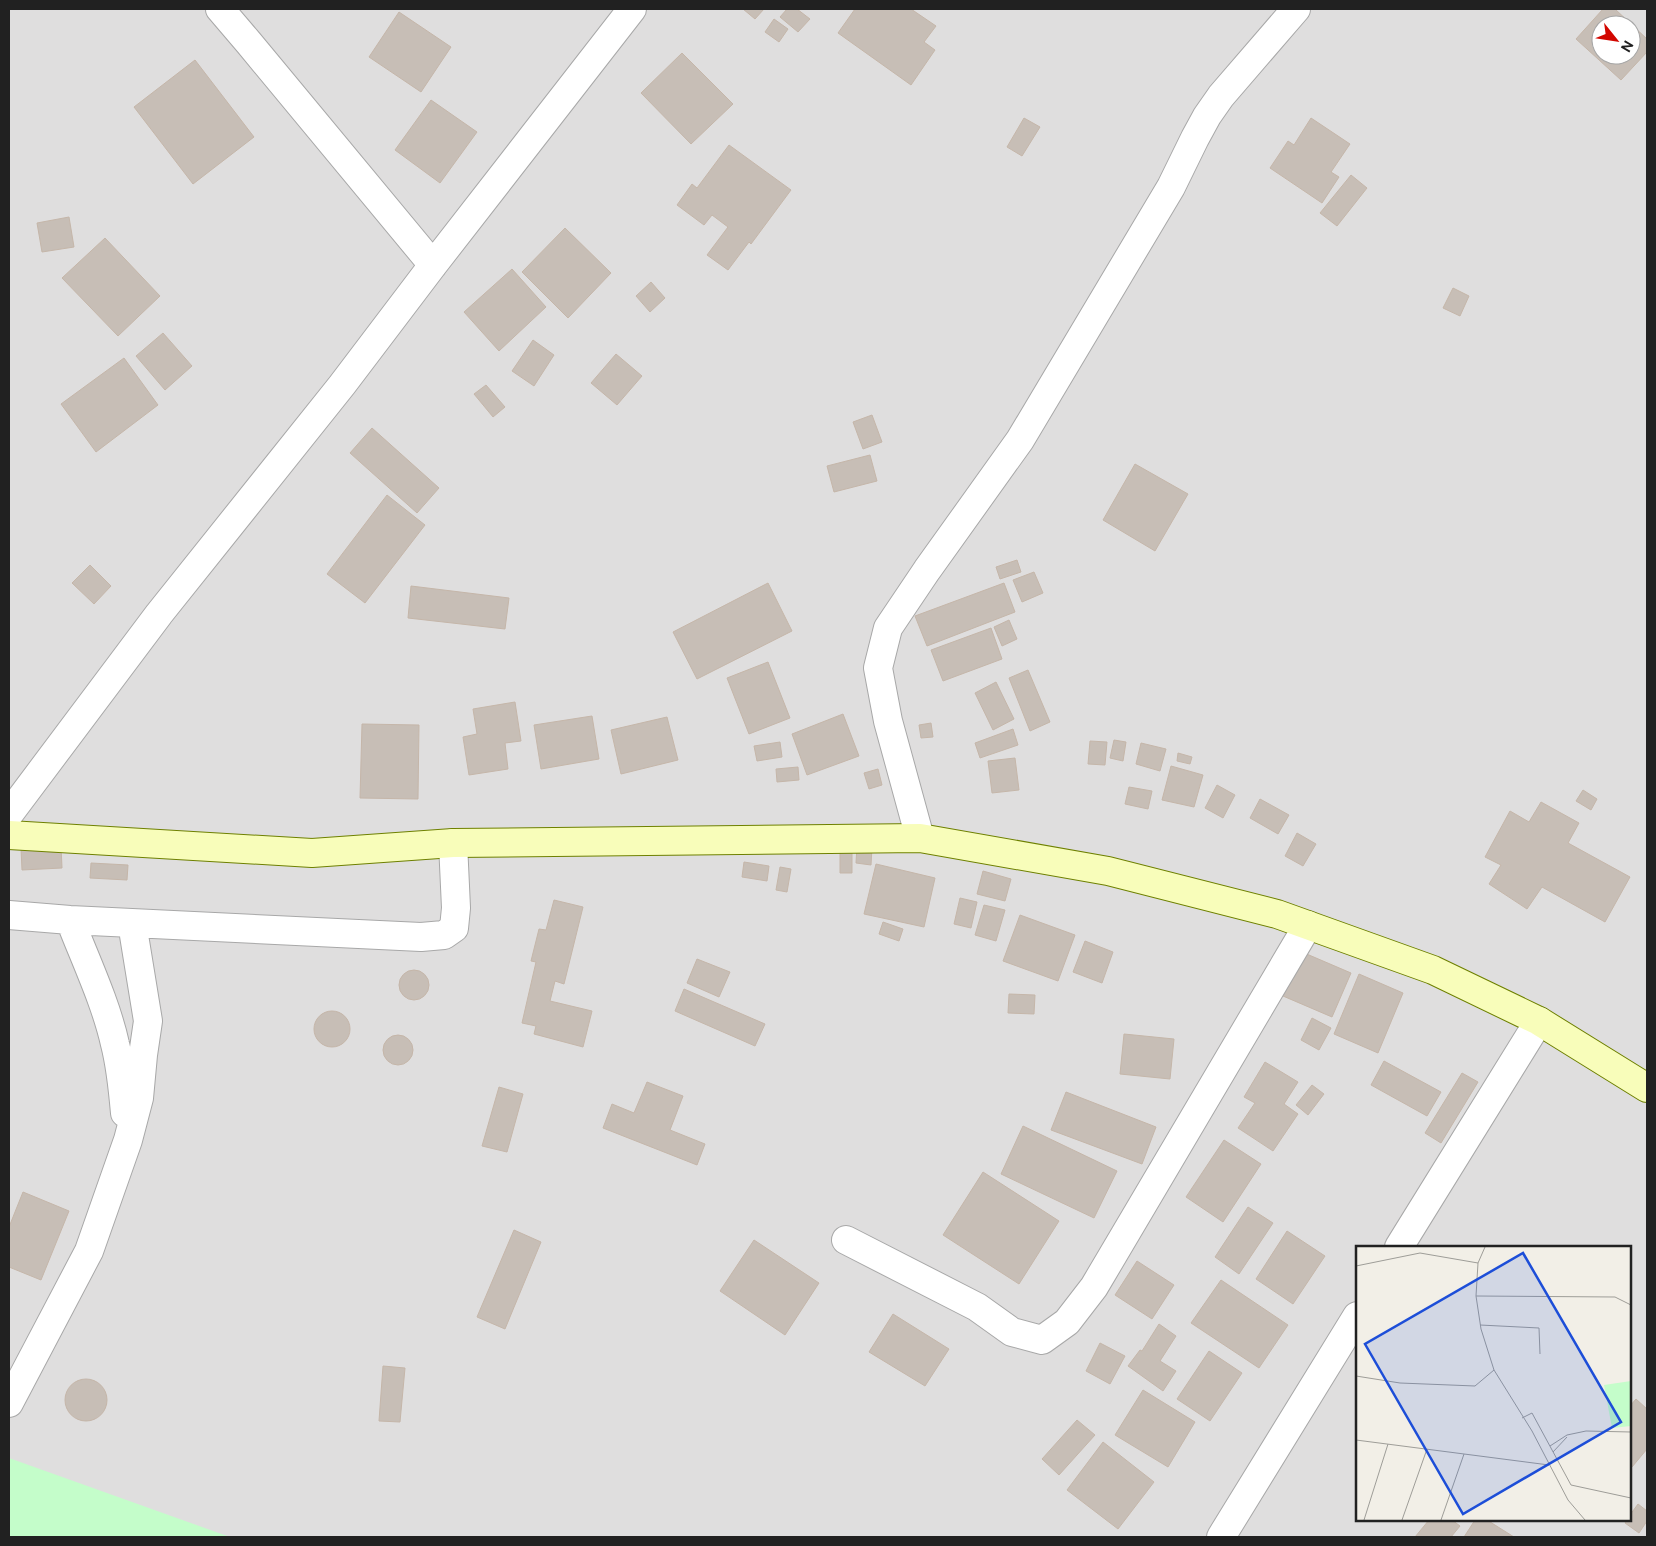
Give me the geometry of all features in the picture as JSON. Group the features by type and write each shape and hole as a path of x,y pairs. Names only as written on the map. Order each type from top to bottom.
{"street":[{"path":"220,9 433,265"},
{"path":"920,838 888,721 878,668 888,628 932,562 1020,440 1171,187 1195,138 1221,96 1296,9"},
{"path":"9,814 158,614 342,385 628,10"},
{"path":"9,835 312,853 453,843 920,838 1108,871 1277,914 1433,970 1539,1021 1647,1088"},
{"path":"9,915 70,920 411,937 444,935 454,928 456,908 453,843"},
{"path":"70,920 96,985 115,1042 123,1080 128,1140"},
{"path":"9,1403 89,1252 128,1140 140,1098 148,1021 132,923"},
{"path":"846,1240 977,1308 1012,1332 1042,1340 1067,1322 1094,1287 1308,925"},
{"path":"1400,1246 1539,1021"},
{"path":"1221,1537 1356,1318"}],"shaded area":[{"path":"9,9 1647,9 1647,1537 9,1537"}],"green space":[{"path":"9,1458 230,1537 9,1537"}],"building":[{"path":"743,9 764,9 755,19"},
{"path":"787,9 797,9 810,19 798,32 780,17"},
{"path":"855,9 911,9 936,26 924,42 935,50 911,85 838,33"},
{"path":"1603,9 1615,9 1621,15 1598,15"},
{"path":"399,12 451,47 421,92 369,57"},
{"path":"774,19 788,29 779,42 765,32"},
{"path":"1591,22 1591,53 1576,39"},
{"path":"1641,33 1647,39 1647,52 1641,58"},
{"path":"682,53 733,104 691,144 641,93"},
{"path":"195,60 254,137 193,184 134,107"},
{"path":"1605,65 1635,65 1621,80"},
{"path":"431,100 477,132 440,183 395,150"},
{"path":"1024,118 1040,127 1022,156 1007,147"},
{"path":"1311,118 1350,144 1331,172 1339,177 1322,203 1270,168 1288,141 1294,145"},
{"path":"729,145 791,190 751,244 749,242 728,270 707,255 728,227 712,215 704,225 677,205 692,184 697,188"},
{"path":"1351,175 1367,188 1337,226 1320,213"},
{"path":"69,217 74,247 42,252 37,223"},
{"path":"565,228 611,273 568,318 522,272"},
{"path":"105,238 160,296 118,336 62,278"},
{"path":"512,269 546,307 499,351 464,312"},
{"path":"651,282 665,298 650,312 636,296"},
{"path":"1453,288 1469,296 1460,316 1443,308"},
{"path":"163,333 192,366 165,390 136,356"},
{"path":"533,340 554,355 534,386 512,371"},
{"path":"616,354 642,376 617,405 591,383"},
{"path":"124,358 158,405 96,452 61,404"},
{"path":"486,385 505,407 493,417 474,394"},
{"path":"872,415 882,442 863,449 853,422"},
{"path":"372,428 439,488 417,513 350,453"},
{"path":"870,455 877,481 834,492 827,466"},
{"path":"1135,464 1188,494 1155,551 1103,520"},
{"path":"387,495 425,525 365,603 327,574"},
{"path":"1017,560 1021,572 1000,579 996,567"},
{"path":"90,565 111,586 94,604 72,583"},
{"path":"1034,572 1043,593 1022,602 1013,580"},
{"path":"768,583 792,631 697,679 673,632"},
{"path":"1004,583 1015,612 927,646 915,616"},
{"path":"411,586 509,598 505,629 408,618"},
{"path":"1009,620 1017,639 1002,646 994,627"},
{"path":"991,628 1002,659 943,681 931,650"},
{"path":"768,662 790,718 749,734 727,678"},
{"path":"1028,670 1050,722 1030,731 1009,678"},
{"path":"996,682 1014,719 993,730 975,693"},
{"path":"515,702 521,741 505,743 508,769 469,775 463,737 477,734 473,709"},
{"path":"843,714 859,756 807,775 792,734"},
{"path":"592,716 599,759 541,769 534,725"},
{"path":"667,717 678,760 621,774 611,730"},
{"path":"931,723 933,737 921,738 919,725"},
{"path":"362,724 419,725 418,799 360,798"},
{"path":"1013,729 1018,745 980,758 975,743"},
{"path":"1114,740 1126,742 1123,761 1110,758"},
{"path":"1090,741 1107,742 1105,765 1088,764"},
{"path":"780,742 782,757 757,761 754,746"},
{"path":"1141,743 1166,749 1160,771 1136,764"},
{"path":"1178,753 1192,757 1190,764 1177,761"},
{"path":"1015,758 1019,790 992,793 988,761"},
{"path":"1171,766 1203,775 1194,807 1162,800"},
{"path":"798,767 799,780 777,782 776,769"},
{"path":"878,769 882,785 869,789 864,773"},
{"path":"1217,785 1235,795 1223,818 1205,808"},
{"path":"1129,787 1152,791 1148,809 1125,804"},
{"path":"1583,790 1597,799 1591,810 1576,801"},
{"path":"1260,799 1289,815 1278,834 1250,818"},
{"path":"1541,802 1579,823 1568,843 1630,877 1605,922 1542,887 1527,909 1489,884 1501,865 1485,857 1510,811 1529,822"},
{"path":"1297,833 1316,844 1303,866 1285,856"},
{"path":"61,846 62,868 22,870 21,848"},
{"path":"857,846 872,847 871,865 856,863"},
{"path":"840,851 852,851 852,873 840,873"},
{"path":"744,862 769,866 767,881 742,877"},
{"path":"91,863 128,865 127,880 90,878"},
{"path":"876,864 935,878 924,927 864,914"},
{"path":"780,867 791,869 787,892 776,890"},
{"path":"983,871 1011,879 1005,901 977,894"},
{"path":"960,898 977,902 971,928 954,924"},
{"path":"554,900 583,907 564,984 555,981 550,1001 592,1011 583,1047 534,1034 536,1026 522,1023 536,962 531,961 539,929 546,930"},
{"path":"984,905 1005,910 996,941 975,935"},
{"path":"1020,915 1075,935 1058,981 1003,961"},
{"path":"883,922 903,929 899,941 879,934"},
{"path":"1085,941 1113,952 1102,983 1073,972"},
{"path":"1302,952 1351,973 1332,1017 1283,996"},
{"path":"697,959 730,972 719,997 687,983"},
{"path":"414,970 425,974 429,985 425,996 414,1000 403,996 399,985 403,974"},
{"path":"1359,974 1403,993 1378,1053 1334,1034"},
{"path":"684,989 765,1024 755,1046 675,1011"},
{"path":"1009,994 1035,995 1034,1014 1008,1013"},
{"path":"332,1011 345,1016 350,1029 345,1042 332,1047 319,1042 314,1029 319,1016"},
{"path":"1312,1018 1331,1028 1319,1050 1301,1040"},
{"path":"1124,1034 1174,1039 1170,1079 1120,1074"},
{"path":"398,1035 409,1039 413,1050 409,1061 398,1065 387,1061 383,1050 387,1039"},
{"path":"1384,1061 1441,1092 1427,1116 1371,1085"},
{"path":"1265,1062 1298,1082 1284,1104 1298,1114 1273,1151 1238,1128 1255,1103 1244,1097"},
{"path":"1462,1073 1478,1082 1441,1143 1425,1133"},
{"path":"647,1082 683,1096 670,1130 705,1144 697,1165 603,1128 612,1104 634,1113"},
{"path":"1312,1085 1324,1094 1308,1115 1296,1105"},
{"path":"499,1087 523,1094 507,1152 482,1146"},
{"path":"1066,1092 1156,1127 1142,1164 1051,1130"},
{"path":"1023,1126 1117,1171 1094,1218 1001,1174"},
{"path":"1224,1140 1261,1164 1223,1222 1186,1197"},
{"path":"983,1172 1059,1221 1019,1284 943,1235"},
{"path":"23,1192 69,1211 41,1280 9,1267 9,1227"},
{"path":"1248,1207 1273,1223 1239,1274 1215,1257"},
{"path":"514,1230 541,1242 505,1329 477,1317"},
{"path":"1287,1231 1325,1256 1293,1304 1256,1279"},
{"path":"754,1240 819,1283 785,1335 720,1291"},
{"path":"1137,1261 1174,1285 1152,1319 1115,1295"},
{"path":"1221,1280 1288,1325 1259,1368 1191,1323"},
{"path":"893,1314 949,1349 925,1386 869,1352"},
{"path":"1159,1324 1176,1336 1160,1361 1176,1371 1163,1391 1128,1366 1140,1350 1142,1351"},
{"path":"1100,1343 1125,1356 1110,1384 1086,1371"},
{"path":"1209,1351 1242,1373 1210,1421 1177,1399"},
{"path":"383,1366 405,1368 400,1422 379,1421"},
{"path":"90,1379 98,1382 104,1388 107,1400 104,1412 98,1418 82,1421 74,1418 68,1412 65,1396 68,1388 74,1382"},
{"path":"1143,1390 1195,1422 1168,1467 1115,1435"},
{"path":"1636,1399 1647,1409 1647,1449 1632,1467 1631,1466 1631,1405"},
{"path":"1077,1420 1095,1435 1059,1475 1042,1459"},
{"path":"1103,1442 1154,1482 1118,1529 1067,1490"},
{"path":"1638,1504 1647,1511 1647,1521 1639,1533 1625,1523 1631,1521 1631,1514"},
{"path":"1428,1521 1453,1521 1460,1526 1451,1537 1415,1537"},
{"path":"1474,1521 1489,1521 1514,1537 1464,1537"}]}
